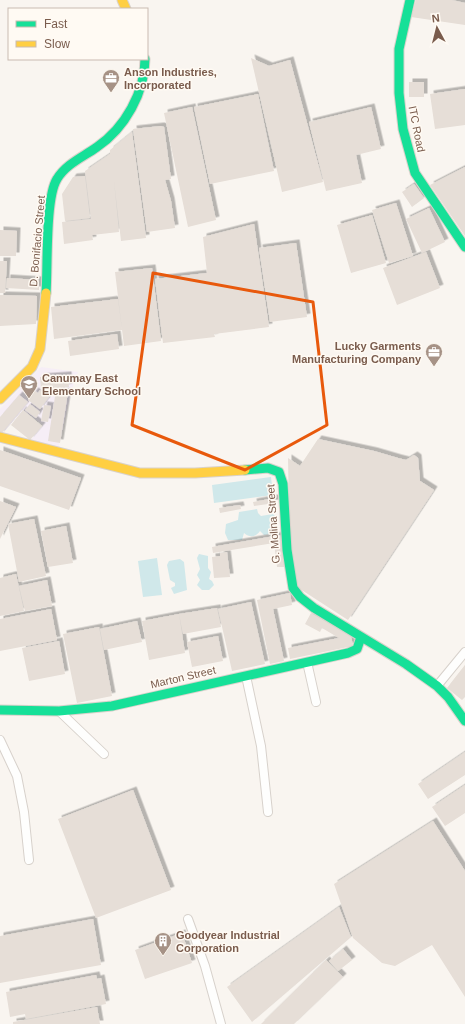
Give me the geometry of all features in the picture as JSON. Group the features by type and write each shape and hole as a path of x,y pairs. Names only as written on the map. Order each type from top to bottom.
{"street":[{"name":"ITC Road","path":"410,0 399,49 399,93 403,129 415,173 465,247"},
{"name":"D. Bonifacio Street","path":"0,399 32,367 40,349 51,206 56,181 64,170 102,144 119,128 143,81 146,70 145,60"},
{"name":"G. Molina Street","path":"0,437 140,473 195,473 274,469 279,472 282,478 289,573 293,588 300,597 314,608 406,664 437,686 448,697 465,721"},
{"name":"Marton Street","path":"0,710 59,711 112,706 354,651 357,649 361,638"},
{"path":"437,686 465,652"},
{"path":"307,662 316,702"},
{"path":"246,676 261,746 268,812"},
{"path":"59,711 104,754"},
{"path":"0,740 17,776 24,812 29,860"},
{"path":"188,919 207,973 221,1024"}],"highlighted area":[{"path":"153,273 313,302 327,425 245,470 132,425"}],"shaded area":[{"name":"Canumay East Elementary School","path":"41,367 78,372 72,389 58,449 29,442 43,425 23,410 0,436 0,409"}],"water":[{"path":"271,477 273,495 214,503 212,485"},
{"path":"257,509 261,516 273,514 276,517 276,533 264,535 260,531 257,535 251,536 244,533 242,540 228,540 225,533 226,524 238,520 239,512"},
{"path":"199,554 208,556 208,568 211,572 209,579 214,585 209,590 202,590 197,585 200,580 197,575 200,569 197,558"},
{"path":"157,558 162,595 143,597 138,561"},
{"path":"180,559 184,562 187,590 174,594 171,588 175,586 175,583 170,580 167,565 169,561"}],"building":[{"path":"416,0 452,0 465,3 465,25 411,17"},
{"path":"251,58 269,66 290,60 323,182 282,192"},
{"path":"409,82 424,82 424,97 409,97"},
{"path":"465,89 465,125 435,129 430,94"},
{"path":"258,94 274,171 210,184 194,107"},
{"path":"192,107 216,220 188,227 164,113"},
{"path":"371,107 381,149 356,155 362,183 326,191 309,122"},
{"path":"164,127 171,179 165,180 171,201 175,228 147,232 133,129"},
{"path":"132,132 146,238 121,241 114,181 119,232 92,235 93,240 64,244 62,222 91,219 85,171 110,154 110,150"},
{"path":"465,167 465,236 430,185"},
{"path":"85,176 90,218 65,221 62,194 73,177"},
{"path":"414,184 424,198 412,207 402,192"},
{"path":"396,203 413,256 389,263 372,210"},
{"path":"429,208 445,242 422,253 406,219"},
{"path":"372,215 386,263 351,273 337,225"},
{"path":"254,224 269,327 214,334 215,337 163,343 155,279 207,273 203,237"},
{"path":"0,230 17,231 16,256 0,256"},
{"path":"296,243 307,317 270,322 259,248"},
{"path":"426,252 440,288 397,305 383,268"},
{"path":"0,261 7,261 5,293 0,293"},
{"path":"152,268 161,341 124,346 115,272"},
{"path":"7,278 39,280 39,290 6,288"},
{"path":"0,295 37,296 36,324 0,326"},
{"path":"118,299 122,330 54,339 51,307"},
{"path":"117,334 119,349 70,356 68,341"},
{"path":"68,375 69,387 41,390 40,377"},
{"path":"40,390 49,397 40,409 28,400 35,391 38,393"},
{"path":"56,390 68,392 60,443 48,441"},
{"path":"19,395 28,402 0,435 0,417"},
{"path":"30,404 40,412 36,418 25,410"},
{"path":"44,405 51,406 48,422 41,421"},
{"path":"23,410 42,426 30,440 11,425"},
{"path":"318,439 374,451 406,460 414,455 418,458 420,481 434,490 348,620 297,587 290,562 288,458 300,466"},
{"path":"0,450 81,478 69,510 0,486"},
{"path":"275,498 275,503 254,506 253,502"},
{"path":"0,501 16,507 0,539"},
{"path":"240,505 241,509 220,513 219,508"},
{"path":"34,519 46,576 19,582 8,524"},
{"path":"66,526 73,563 48,567 41,531"},
{"path":"280,535 285,567 277,567 274,543 213,553 212,547"},
{"path":"227,552 230,577 214,578 212,557 220,556 220,553"},
{"path":"16,574 24,611 0,616 0,578"},
{"path":"47,580 52,606 25,611 19,586"},
{"path":"290,593 292,605 273,609 284,661 270,664 257,600"},
{"path":"251,602 265,664 232,671 218,609"},
{"path":"217,608 221,627 183,634 179,614"},
{"path":"51,609 57,640 0,651 0,619"},
{"path":"311,613 351,636 353,646 290,659 288,648 339,638 322,628 320,632 305,624"},
{"path":"179,614 185,653 149,660 142,621"},
{"path":"137,621 142,642 104,650 100,629"},
{"path":"99,627 112,696 77,703 63,634"},
{"path":"218,636 223,661 192,667 187,642"},
{"path":"59,641 65,674 29,681 22,648"},
{"path":"465,665 465,697 462,700 447,688"},
{"path":"465,752 465,775 428,799 418,784"},
{"path":"465,785 465,813 445,826 432,807"},
{"path":"133,790 171,890 96,918 58,819"},
{"path":"433,821 465,871 465,997 432,945 395,966 382,963 353,938 334,884"},
{"path":"339,907 351,937 252,1022 227,987"},
{"path":"93,919 101,965 0,983 0,936"},
{"name":"Goodyear Industrial Corporation","path":"182,933 192,963 145,979 135,950"},
{"path":"343,949 352,960 338,971 329,961"},
{"path":"326,960 343,977 294,1024 261,1024"},
{"path":"96,975 97,979 101,978 106,1004 26,1019 25,1014 10,1017 6,992"},
{"path":"97,1007 100,1024 13,1024 13,1022"}],"traffic: fast":[{"path":"410,0 399,49 399,93 403,129 415,173 465,247"},
{"path":"46,293 50,201 53,188 57,179 65,169 107,139 124,120 132,108 137,96 144,71 145,60"},
{"path":"245,470 268,468 279,472 283,484 287,550 293,588 300,597 314,608 406,664 437,686 448,697 465,721"},
{"path":"0,710 59,711 112,706 348,653 357,649 361,637"}],"traffic: slow":[{"path":"122,0 126,8"},
{"path":"0,399 32,367 40,349 46,293"},
{"path":"0,437 140,473 195,473 245,470"}],"place":[{"name":"Anson Industries, Incorporated","path":"111,93"},
{"name":"Lucky Garments Manufacturing Company","path":"434,367"},
{"name":"Canumay East Elementary School","path":"29,399"},
{"name":"Goodyear Industrial Corporation","path":"163,956"}]}
